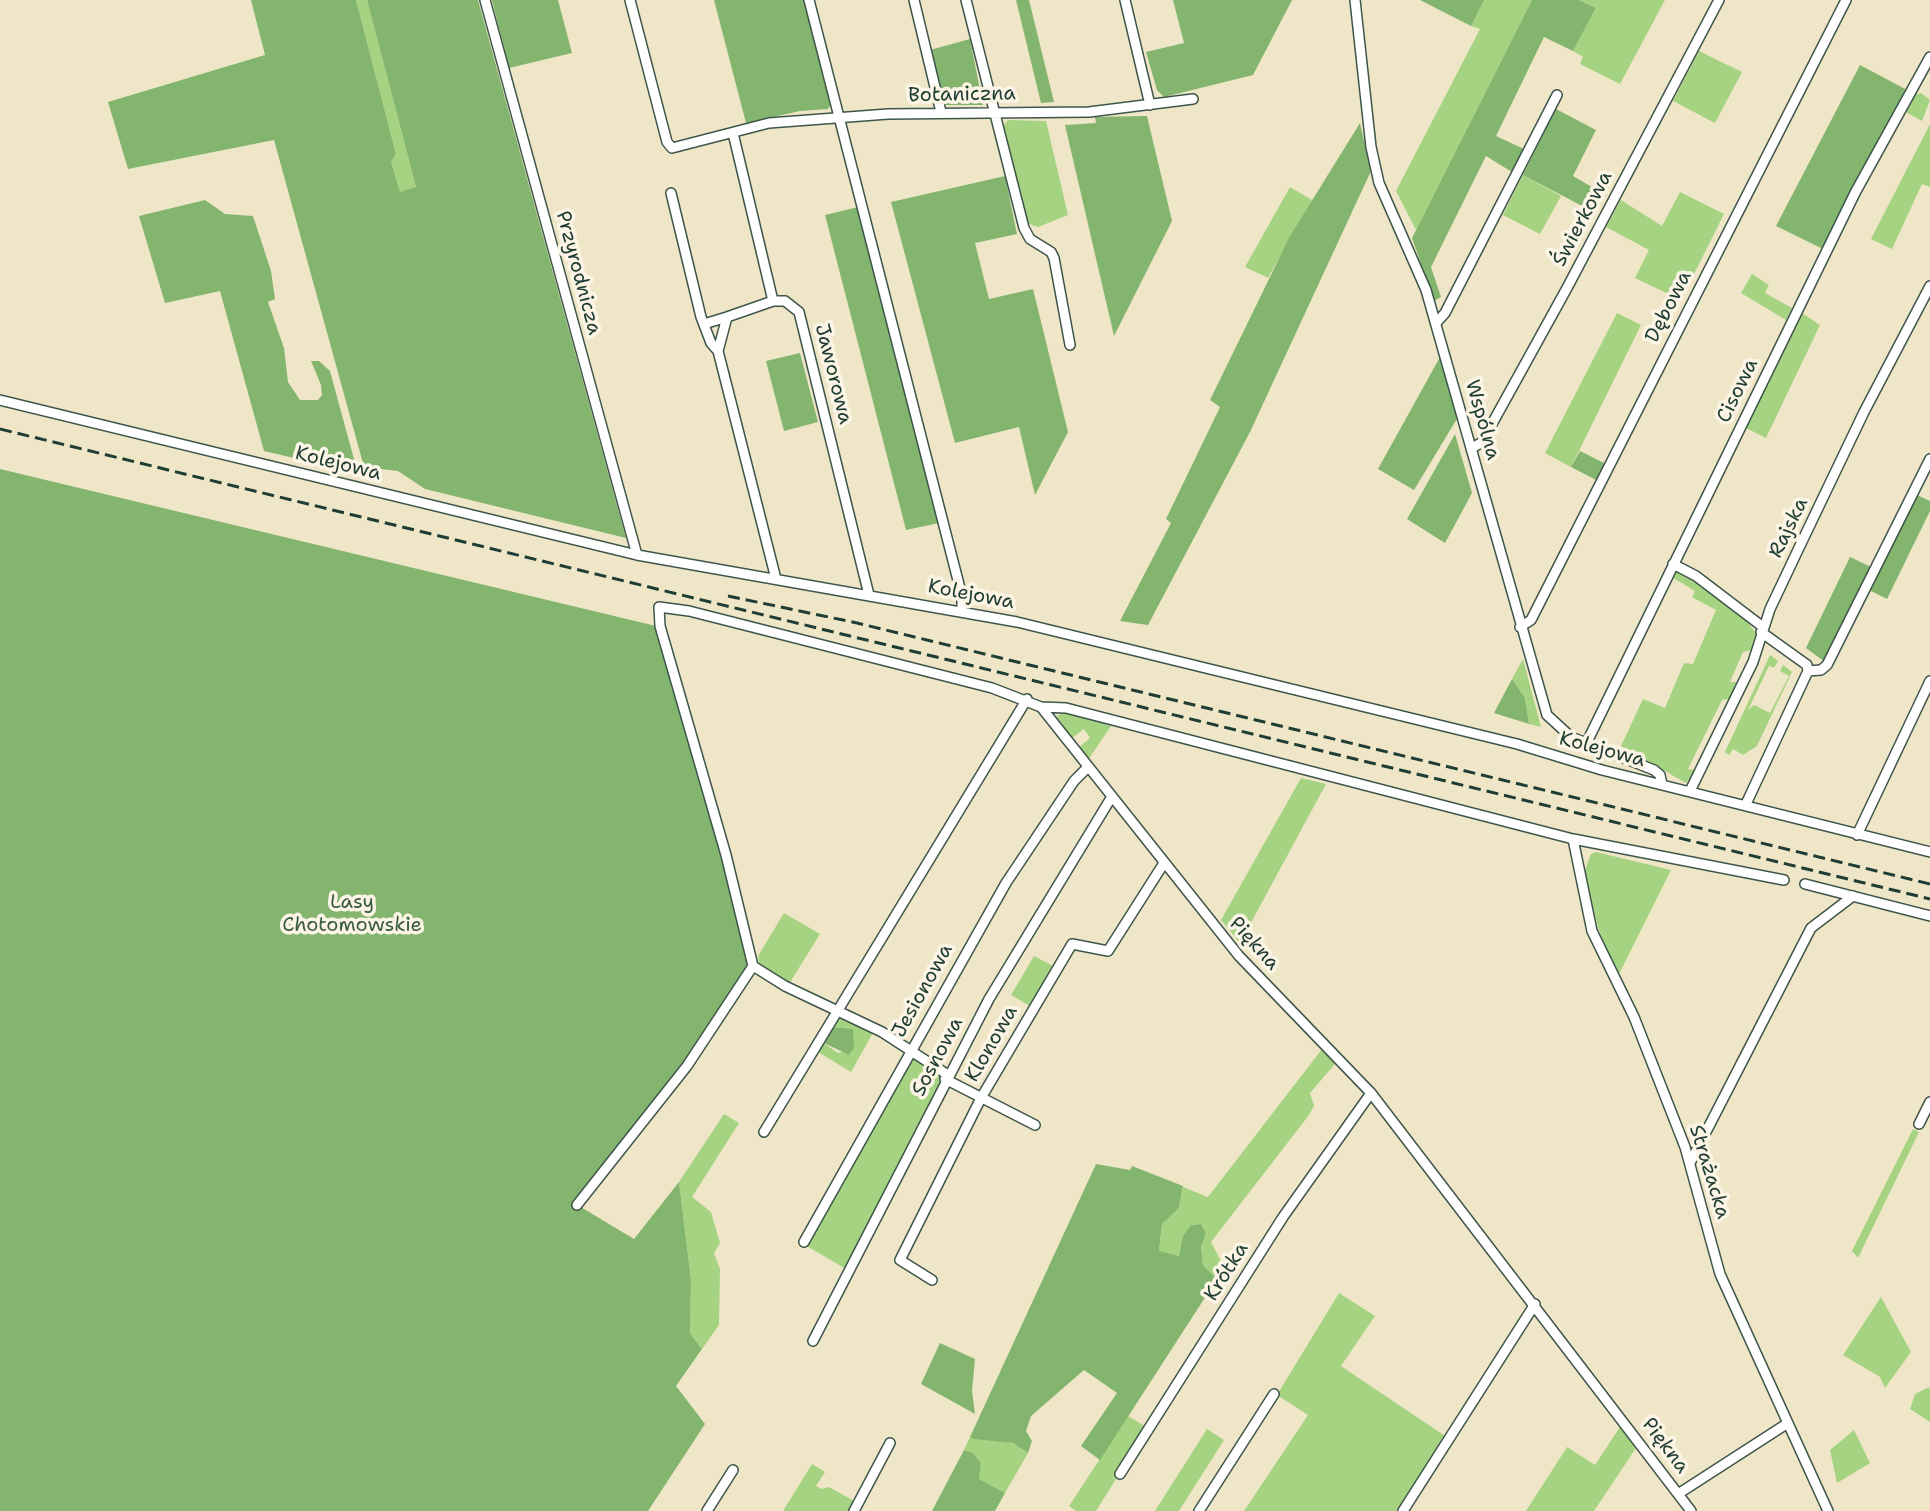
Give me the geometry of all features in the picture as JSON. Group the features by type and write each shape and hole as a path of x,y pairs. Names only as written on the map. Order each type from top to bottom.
{"street":[{"name":"Przyrodnicza","path":"485,0 637,555"},
{"name":"Botaniczna","path":"630,0 668,145 676,148 769,123 993,110 1051,113 1193,99"},
{"path":"809,0 962,596 962,610"},
{"path":"914,0 941,112"},
{"path":"966,0 1024,228 1033,242 1045,247 1054,258 1070,345"},
{"path":"1125,0 1150,105"},
{"name":"Wspólna","path":"1355,0 1371,147 1379,183 1418,267 1436,323 1547,715 1561,732 1654,770 1660,775 1662,785"},
{"name":"Świerkowa","path":"1471,449 1482,442 1719,0"},
{"name":"Dębowa","path":"1520,627 1531,620 1846,0"},
{"name":"Cisowa","path":"1586,744 1855,193 1930,57"},
{"path":"1436,323 1445,313 1557,95"},
{"path":"704,324 773,301 733,133"},
{"path":"671,193 704,324 718,351 776,579"},
{"name":"Rajska","path":"1690,791 1753,662 1762,630 1864,412 1930,286"},
{"name":"Jaworowa","path":"773,301 785,301 799,312 869,595"},
{"path":"718,351 727,317"},
{"name":"Kolejowa","path":"0,400 637,555 962,610 1517,744 1662,785 1930,852"},
{"path":"1808,671 1827,665 1930,459"},
{"path":"1673,564 1696,576 1807,665 1808,671 1746,804"},
{"name":"Piękna","path":"753,966 726,855 660,626 659,607 689,611 1027,699 1041,707 1239,956 1371,1093 1691,1511"},
{"path":"1857,835 1930,681"},
{"path":"764,1132 1027,699"},
{"path":"1041,707 1066,708 1573,839 1784,880"},
{"name":"Jesionowa","path":"804,1242 858,1151 910,1051 1006,883 1074,781 1088,767"},
{"name":"Sosnowa","path":"813,1341 946,1077 989,999 1111,798"},
{"name":"Strażacka","path":"1573,839 1592,931 1634,1017 1690,1163 1720,1274 1828,1511"},
{"name":"Klonowa","path":"932,1280 900,1260 981,1098 1072,944 1108,951 1164,863"},
{"path":"1805,884 1930,916"},
{"path":"1690,1163 1811,928 1853,896"},
{"path":"577,1205 687,1066 753,966 785,986 839,1010 910,1051 981,1098 1035,1125"},
{"name":"Krótka","path":"1120,1474 1283,1217 1371,1093"},
{"path":"1919,1124 1930,1102"},
{"path":"1403,1511 1535,1304"},
{"path":"1199,1511 1274,1394"},
{"path":"1678,1494 1788,1423"},
{"path":"854,1511 890,1443"},
{"path":"707,1511 733,1470"}],"green space":[{"path":"251,0 356,0 396,154 391,162 400,192 416,187 367,0 478,0 626,538 425,489 398,471 364,467 274,140 128,169 108,102 265,55"},
{"path":"356,0 367,0 416,187 400,193 391,162 396,154"},
{"path":"492,0 558,0 572,53 509,68"},
{"path":"714,0 804,0 831,104 828,109 800,111 746,123"},
{"path":"1016,0 1029,0 1054,102 1041,103"},
{"path":"1173,0 1292,0 1253,75 1164,97 1157,90 1146,52 1184,43"},
{"path":"1420,0 1484,0 1471,26"},
{"path":"1484,0 1532,0 1416,230 1396,191 1480,29 1471,26"},
{"path":"1532,0 1579,0 1596,8 1573,51 1544,37 1496,136 1524,149 1512,172 1486,156 1431,267 1441,297 1434,301 1412,238"},
{"path":"1579,0 1665,0 1620,84 1580,64 1583,57 1573,51 1596,8"},
{"path":"970,39 983,105 944,105 930,50"},
{"path":"1699,51 1742,72 1715,123 1673,101"},
{"path":"1860,65 1907,90 1823,249 1776,226"},
{"path":"1921,93 1930,100 1922,121 1904,111 1913,95"},
{"path":"1556,109 1596,130 1573,176 1604,194 1584,207 1523,175"},
{"path":"1147,116 1172,221 1114,336 1065,125 1096,123 1095,117"},
{"path":"1008,120 1046,121 1068,215 1038,227 1027,223 1003,126"},
{"path":"1360,123 1371,171 1250,432 1148,625 1120,621 1171,523 1166,519 1220,407 1210,400 1290,236"},
{"path":"1930,124 1930,187 1922,184 1892,249 1871,239"},
{"path":"1523,175 1561,196 1540,234 1503,215"},
{"path":"1005,176 1017,234 975,243 989,299 1033,289 1068,432 1035,495 1019,427 955,443 891,202"},
{"path":"1290,187 1312,200 1268,278 1245,267"},
{"path":"1680,192 1724,214 1681,300 1635,278 1649,250 1606,227 1621,200 1662,226"},
{"path":"205,200 225,214 253,216 271,271 275,299 268,302 284,348 288,382 300,400 318,400 322,395 321,385 311,361 319,361 330,371 355,463 313,454 307,461 264,451 220,291 165,303 139,216"},
{"path":"858,207 939,523 906,530 825,215"},
{"path":"1752,274 1769,285 1765,293 1792,308 1786,320 1741,293"},
{"path":"1617,313 1641,325 1571,467 1545,453"},
{"path":"1802,313 1820,325 1766,438 1746,428"},
{"path":"800,353 818,422 784,431 766,361"},
{"path":"1440,357 1458,417 1414,490 1378,469"},
{"path":"1455,434 1472,493 1445,543 1407,519"},
{"path":"1580,451 1606,464 1598,481 1571,467"},
{"name":"Lasy Chotomowskie","path":"0,469 656,626 747,941 748,959 745,972 676,1073 574,1203 634,1239 679,1182 691,1280 690,1333 702,1349 676,1386 705,1424 648,1511 0,1511"},
{"path":"1915,494 1930,501 1930,511 1887,599 1869,590"},
{"path":"1850,557 1871,567 1825,662 1806,648"},
{"path":"1679,570 1740,613 1756,633 1751,650 1743,652 1730,682 1738,682 1730,699 1722,700 1688,769 1696,770 1686,783 1621,746 1643,699 1665,708 1684,663 1693,664 1716,610 1692,597 1695,591 1670,576"},
{"path":"1770,655 1778,661 1774,668 1769,666 1748,710 1754,705 1770,713 1789,676 1780,671 1783,665 1792,672 1757,746 1743,755 1733,749 1729,755 1725,752"},
{"path":"1523,659 1541,727 1529,724 1525,698 1512,679"},
{"path":"1512,679 1525,698 1529,724 1494,713"},
{"path":"1065,710 1111,726 1088,760 1078,748 1090,738 1084,729 1071,739 1055,718"},
{"path":"1301,778 1326,784 1240,943 1221,920"},
{"path":"1596,852 1671,870 1617,978 1598,927 1584,873 1591,854"},
{"path":"784,913 820,934 789,984 760,968 758,956"},
{"path":"1034,956 1055,967 1032,1007 1011,995"},
{"path":"844,1017 874,1031 851,1072 818,1052 824,1043 838,1053 854,1048 851,1029 833,1027 838,1018"},
{"path":"833,1027 853,1029 854,1048 849,1055 824,1043"},
{"path":"1322,1049 1335,1064 1310,1093 1314,1106 1309,1115 1211,1242 1224,1267 1217,1279 1203,1265 1201,1247 1206,1233 1201,1224 1191,1225 1180,1256 1159,1252 1162,1224 1179,1208 1183,1187 1208,1197"},
{"path":"913,1056 944,1075 846,1269 805,1245 857,1158 908,1058"},
{"path":"724,1114 739,1123 692,1197 711,1212 720,1243 714,1253 720,1269 719,1325 702,1349 690,1333 691,1280 679,1182"},
{"path":"1913,1129 1919,1132 1858,1258 1852,1251"},
{"path":"1096,1164 1130,1170 1132,1166 1183,1186 1179,1208 1162,1224 1159,1251 1179,1256 1183,1236 1191,1225 1201,1224 1206,1233 1201,1247 1203,1265 1217,1279 1100,1460 1081,1446 1117,1393 1084,1370 1031,1416 1026,1431 1032,1441 1028,1453 1013,1443 974,1439 970,1437"},
{"path":"1339,1293 1375,1316 1341,1366 1445,1436 1398,1511 1244,1511 1308,1415 1277,1395"},
{"path":"1881,1297 1911,1352 1885,1388 1880,1377 1843,1355"},
{"path":"940,1343 975,1359 972,1391 975,1414 921,1384"},
{"path":"1929,1387 1930,1422 1910,1409 1915,1394"},
{"path":"1128,1416 1148,1428 1096,1511 1076,1511 1069,1506"},
{"path":"1620,1427 1636,1448 1594,1511 1526,1511 1567,1447 1595,1465"},
{"path":"1207,1429 1224,1440 1179,1511 1155,1511"},
{"path":"1854,1430 1870,1463 1837,1483 1830,1450"},
{"path":"970,1437 1013,1443 1028,1453 1005,1493 978,1479 981,1463 973,1453 964,1450"},
{"path":"964,1450 973,1453 981,1463 979,1479 1005,1493 995,1511 932,1511"},
{"path":"812,1464 825,1472 816,1486 822,1489 829,1487 856,1502 851,1511 783,1511"}],"railway":[{"path":"0,429 1930,899"},
{"path":"728,596 857,623 1930,884"}]}
